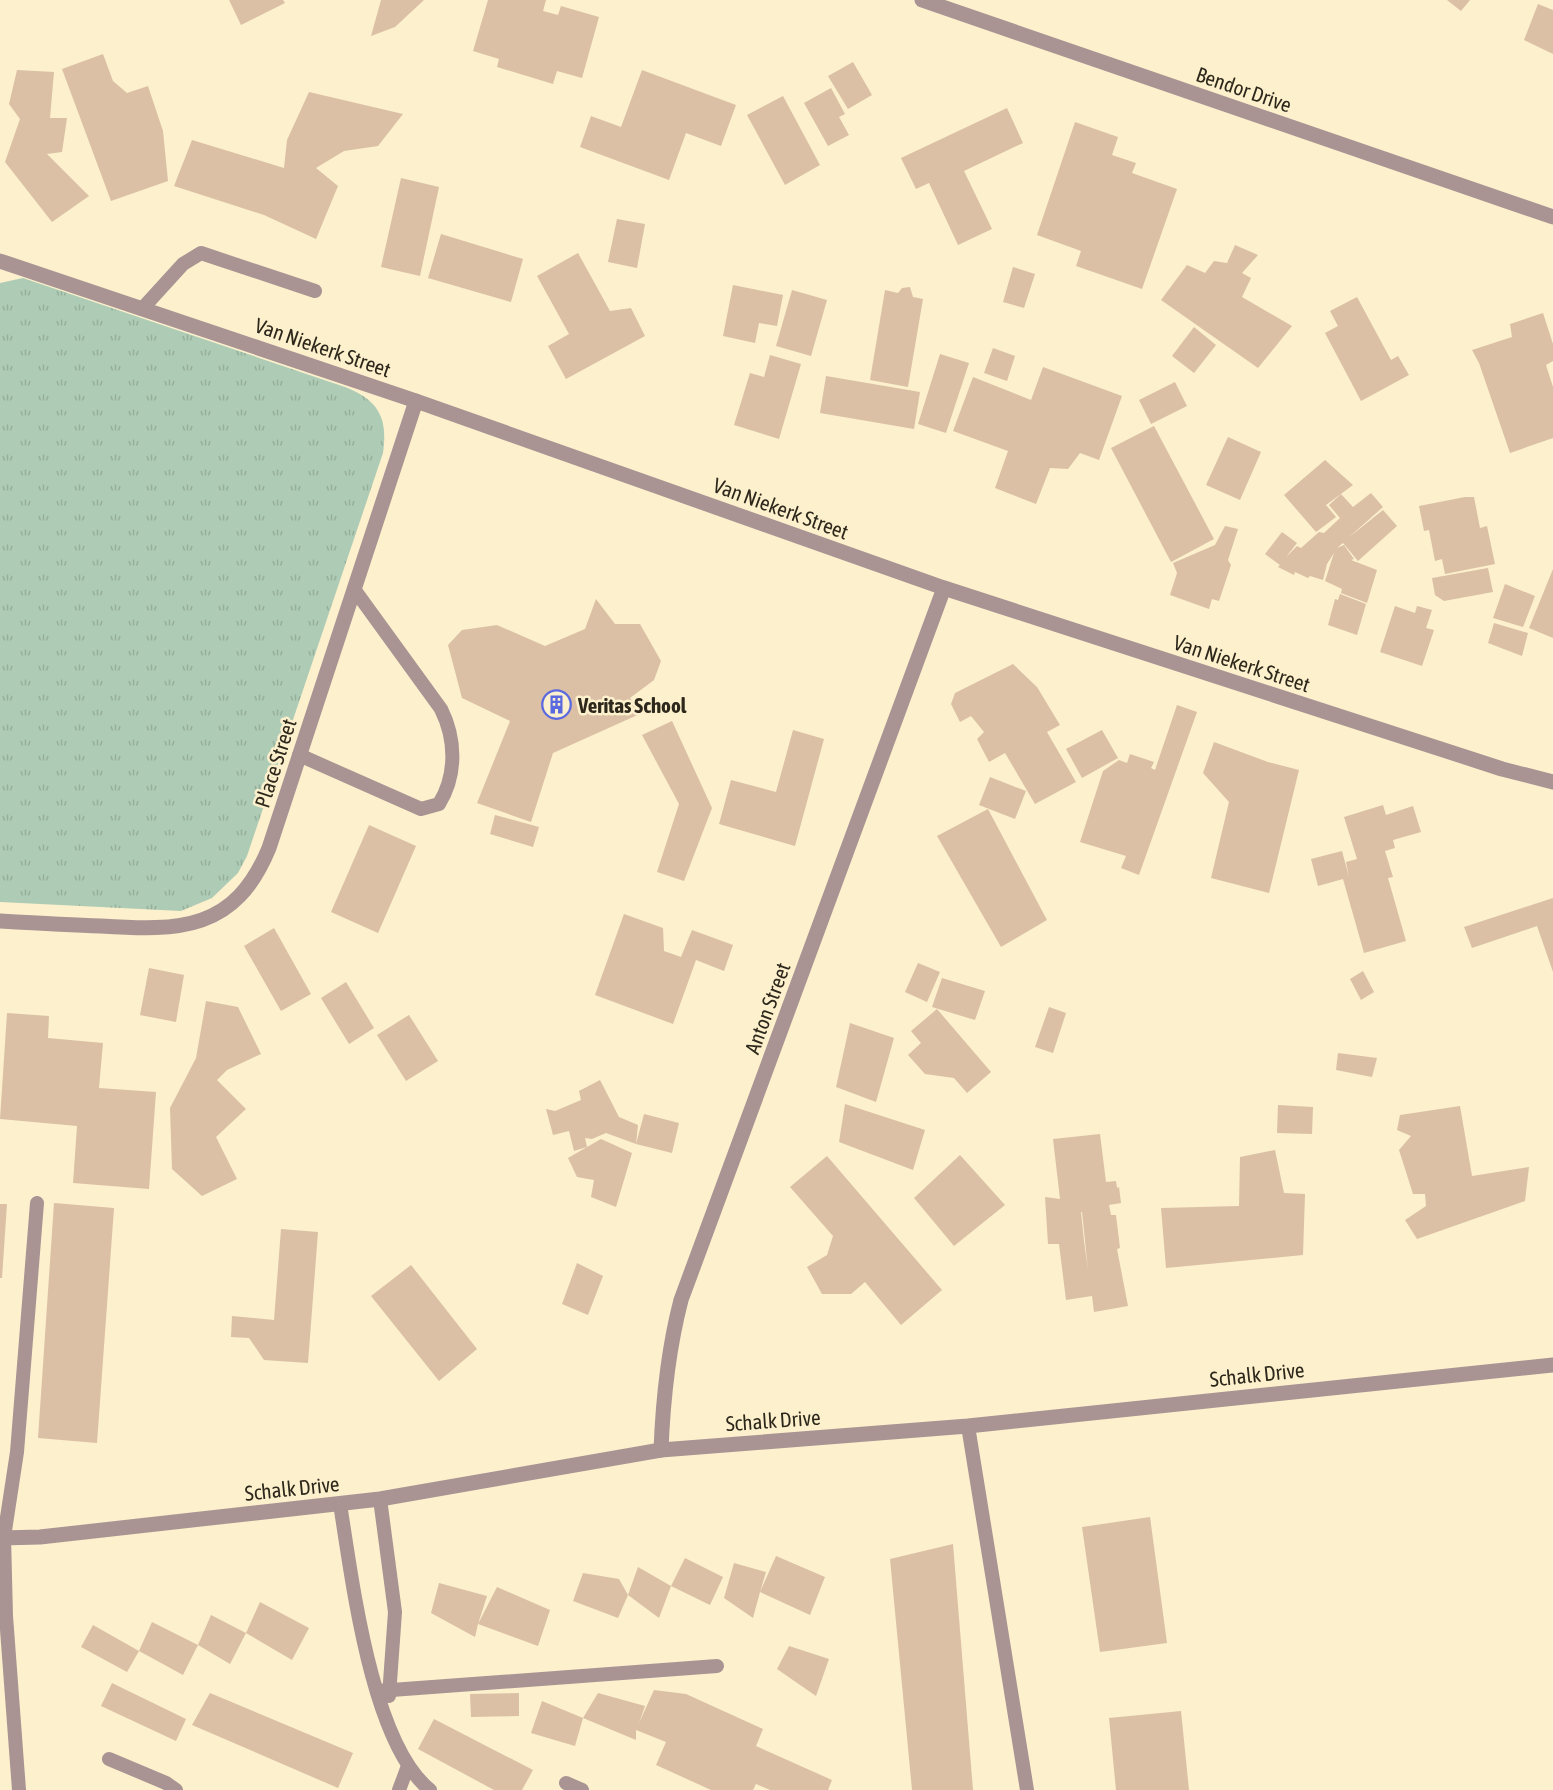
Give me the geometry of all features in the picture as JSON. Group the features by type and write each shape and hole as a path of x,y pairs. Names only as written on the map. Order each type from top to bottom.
{"street":[{"name":"Bendor Drive","path":"922,0 1553,217"},
{"name":"Van Niekerk Street","path":"0,261 416,401 944,588 1502,769 1553,782"},
{"name":"Place Street","path":"0,921 142,929 181,927 202,921 235,900 260,869 416,401"},
{"name":"Anton Street","path":"662,1450 663,1390 670,1344 681,1300 944,588"},
{"name":"Schalk Drive","path":"2,1537 40,1537 380,1499 662,1450 968,1426 1553,1365"}],"lane":[{"path":"142,309 183,264 201,253 315,291"},
{"path":"299,755 422,809 439,804 448,790 454,743 450,726 441,709 354,589"},
{"path":"19,1790 2,1537 17,1452 37,1203"},
{"path":"968,1426 1027,1790"},
{"path":"380,1499 395,1612 384,1690 387,1722 395,1746 408,1766 430,1790"},
{"path":"340,1504 359,1618 384,1690"},
{"path":"384,1690 717,1666"},
{"path":"109,1760 166,1783 176,1790"},
{"path":"399,1790 408,1766"},
{"path":"566,1783 582,1790"}],"green space":[{"path":"23,278 345,387 373,404 382,420 383,453 247,856 238,873 212,898 181,911 0,902 0,283"}],"building":[{"path":"229,0 283,0 285,3 241,25"},
{"path":"381,0 424,0 395,27 371,36"},
{"path":"488,0 546,0 543,11 558,15 561,6 599,17 582,78 557,71 553,84 497,67 499,59 473,51"},
{"path":"1447,0 1470,0 1461,11"},
{"path":"1538,4 1553,10 1553,54 1524,40"},
{"path":"103,54 113,81 127,93 148,86 163,131 168,181 111,201 62,69"},
{"path":"853,62 872,95 848,109 828,76"},
{"path":"17,70 54,72 50,118 67,118 62,152 47,154 89,196 52,222 5,162 20,119 9,104"},
{"path":"642,70 736,105 721,146 686,133 669,180 580,147 591,116 621,127"},
{"path":"831,88 845,114 839,117 849,135 828,146 804,103"},
{"path":"309,92 403,114 378,146 344,151 316,168 338,186 316,239 264,215 174,186 192,140 284,168 287,140"},
{"path":"783,96 820,165 785,185 747,115"},
{"path":"1007,108 1023,143 964,171 992,229 958,245 929,183 916,189 901,158"},
{"path":"1075,122 1118,137 1112,155 1136,163 1132,173 1177,189 1142,289 1076,266 1081,251 1037,235"},
{"path":"401,178 439,187 420,276 381,267"},
{"path":"617,219 645,224 637,268 608,262"},
{"path":"441,234 523,259 511,302 428,278"},
{"path":"1235,245 1258,255 1242,273 1251,278 1242,297 1292,326 1258,368 1161,300 1187,265 1205,273 1214,261 1227,263"},
{"path":"578,253 610,311 631,308 645,336 566,379 548,346 569,334 537,276"},
{"path":"1013,267 1035,274 1024,308 1003,302"},
{"path":"733,285 783,295 777,326 759,323 755,343 723,336"},
{"path":"910,287 913,297 923,299 908,387 870,380 885,290 898,293 902,288"},
{"path":"792,290 827,300 811,356 776,346"},
{"path":"1357,297 1391,360 1398,356 1409,375 1361,401 1325,333 1338,326 1330,311"},
{"path":"1543,313 1553,344 1553,361 1546,365 1553,387 1553,438 1510,453 1479,363 1472,350 1512,337 1510,324"},
{"path":"1194,327 1216,345 1194,373 1172,356"},
{"path":"993,348 1015,356 1007,381 984,373"},
{"path":"940,354 969,363 946,433 918,424"},
{"path":"770,355 801,364 779,439 734,425 750,373 764,377"},
{"path":"1043,367 1122,396 1099,460 1080,453 1068,469 1050,468 1036,504 995,488 1008,451 953,431 973,377 1031,400"},
{"path":"826,376 920,392 914,429 820,413"},
{"path":"1175,382 1187,406 1151,424 1139,400"},
{"path":"1154,426 1214,539 1171,562 1111,448"},
{"path":"1228,437 1261,452 1240,500 1206,485"},
{"path":"1325,460 1353,485 1326,505 1336,517 1316,532 1284,495"},
{"path":"1371,493 1383,507 1348,538 1383,510 1397,526 1358,561 1343,543 1337,548 1344,545 1354,559 1351,560 1377,570 1367,603 1341,593 1342,589 1325,581 1334,553 1327,564 1323,580 1310,576 1308,578 1295,572 1294,575 1278,567 1280,565 1265,554 1282,532 1297,543 1286,557 1297,546 1301,548 1319,532 1324,533 1340,518 1329,505 1341,494 1353,507"},
{"path":"1474,497 1480,528 1487,526 1495,564 1445,574 1442,559 1435,561 1429,530 1424,531 1419,506"},
{"path":"1225,526 1238,529 1228,560 1231,565 1219,601 1212,599 1209,609 1170,595 1177,573 1173,563 1215,545"},
{"path":"1488,568 1493,592 1444,601 1435,595 1432,578"},
{"path":"1553,569 1553,638 1529,628"},
{"path":"1505,584 1535,596 1523,627 1493,618"},
{"path":"1340,594 1366,604 1357,635 1328,625 1335,599 1338,600"},
{"name":"Veritas School","path":"596,599 615,624 640,624 661,661 654,680 630,698 642,713 553,753 531,822 477,803 510,721 462,698 448,645 462,630 497,625 545,646 585,629"},
{"path":"1395,606 1415,613 1417,606 1432,610 1426,628 1434,630 1422,666 1380,652"},
{"path":"1494,623 1528,633 1522,656 1488,643"},
{"path":"1013,664 1037,687 1060,725 1047,732 1076,782 1035,804 1005,753 989,762 977,739 984,732 971,716 960,722 951,704 955,693"},
{"path":"1177,705 1197,712 1139,875 1121,868 1126,856 1080,842 1103,771 1119,760 1127,763 1130,754 1154,762 1151,768 1155,770"},
{"path":"672,721 712,808 684,881 657,872 679,804 642,735"},
{"path":"793,730 824,739 795,846 719,824 731,780 776,792"},
{"path":"1102,730 1118,758 1082,778 1066,749"},
{"path":"1214,742 1268,762 1299,770 1269,893 1211,878 1229,802 1203,773"},
{"path":"990,777 1026,791 1015,819 979,805"},
{"path":"1383,805 1386,815 1413,806 1421,832 1393,840 1395,848 1385,851 1393,877 1388,878 1406,941 1364,953 1343,879 1318,886 1311,859 1342,851 1349,877 1346,862 1357,859 1344,817"},
{"path":"988,809 1047,920 1001,947 937,836"},
{"path":"495,815 539,827 533,847 490,834"},
{"path":"369,825 416,846 378,933 331,912"},
{"path":"1553,898 1553,972 1537,926 1472,948 1464,927"},
{"path":"624,914 663,928 664,951 681,957 692,930 733,945 724,971 696,960 673,1024 595,995"},
{"path":"274,928 311,994 281,1011 244,946"},
{"path":"918,963 940,972 927,1002 905,992"},
{"path":"149,968 184,975 176,1022 140,1015"},
{"path":"1363,971 1374,992 1361,1000 1350,979"},
{"path":"942,978 985,991 975,1020 932,1007"},
{"path":"346,982 374,1028 349,1044 321,998"},
{"path":"206,1001 238,1007 261,1054 227,1070 217,1080 246,1109 216,1137 237,1179 202,1196 172,1169 170,1108 196,1058"},
{"path":"1049,1007 1066,1013 1053,1053 1035,1047"},
{"path":"937,1009 991,1072 967,1093 954,1078 925,1074 908,1055 921,1043 911,1031"},
{"path":"7,1013 49,1016 48,1038 103,1043 99,1088 156,1092 149,1189 73,1183 77,1126 0,1119"},
{"path":"409,1015 438,1061 406,1081 377,1035"},
{"path":"850,1023 894,1038 876,1102 836,1087"},
{"path":"1338,1053 1377,1058 1372,1077 1336,1070"},
{"path":"600,1080 619,1117 638,1125 636,1144 606,1133 592,1139 585,1138 587,1147 574,1151 569,1131 553,1135 546,1109 555,1111 581,1100 579,1091"},
{"path":"845,1104 925,1130 913,1170 839,1142"},
{"path":"1278,1105 1313,1107 1312,1134 1277,1133"},
{"path":"1460,1106 1472,1176 1529,1167 1525,1201 1417,1239 1405,1220 1426,1206 1425,1194 1413,1194 1399,1150 1411,1136 1397,1130 1400,1115"},
{"path":"644,1114 679,1123 672,1153 636,1144"},
{"path":"1100,1134 1106,1182 1116,1181 1117,1188 1119,1187 1121,1203 1109,1205 1111,1215 1116,1215 1120,1248 1117,1249 1128,1306 1094,1312 1092,1296 1066,1300 1059,1244 1048,1244 1045,1197 1060,1199 1053,1139","holes":["1081,1212 1082,1212 1088,1270"]},
{"path":"601,1139 632,1153 616,1207 591,1197 594,1180 577,1177 568,1158"},
{"path":"1275,1150 1284,1193 1305,1194 1303,1255 1166,1268 1161,1208 1239,1206 1240,1157"},
{"path":"960,1155 1005,1205 954,1246 914,1198"},
{"path":"827,1156 942,1290 901,1325 865,1282 851,1294 822,1294 807,1267 827,1255 833,1236 790,1187"},
{"path":"54,1203 114,1208 97,1443 38,1438"},
{"path":"0,1204 7,1204 2,1278 0,1278"},
{"path":"281,1229 318,1232 308,1363 264,1360 249,1338 231,1337 232,1316 274,1320"},
{"path":"577,1263 603,1276 588,1315 562,1304"},
{"path":"411,1265 477,1349 439,1381 371,1296"},
{"path":"1150,1517 1167,1643 1100,1652 1082,1527"},
{"path":"953,1544 973,1790 912,1790 890,1559"},
{"path":"776,1556 825,1577 810,1615 760,1592"},
{"path":"685,1558 723,1577 710,1605 671,1586"},
{"path":"734,1563 766,1572 753,1618 724,1598"},
{"path":"638,1567 671,1586 659,1618 628,1595"},
{"path":"583,1573 619,1579 628,1595 618,1618 573,1601"},
{"path":"439,1583 487,1596 475,1637 431,1613"},
{"path":"497,1587 550,1610 538,1646 478,1624"},
{"path":"260,1602 309,1628 292,1660 246,1633"},
{"path":"211,1615 246,1633 230,1664 198,1645"},
{"path":"152,1622 198,1645 183,1675 139,1651"},
{"path":"93,1625 139,1651 127,1672 81,1647"},
{"path":"789,1646 829,1659 816,1696 777,1669"},
{"path":"112,1683 186,1719 176,1741 101,1706"},
{"path":"654,1690 686,1694 763,1729 756,1746 832,1780 828,1790 770,1790 756,1784 753,1790 711,1790 656,1765 666,1742 636,1730 636,1740 583,1718 598,1693 645,1706 639,1723"},
{"path":"210,1693 353,1753 338,1788 192,1725"},
{"path":"519,1693 519,1716 471,1717 470,1694"},
{"path":"542,1701 583,1718 575,1746 531,1733"},
{"path":"1181,1711 1189,1790 1116,1790 1109,1718"},
{"path":"434,1719 533,1770 522,1790 494,1790 418,1749"}],"place":[{"name":"Veritas School","path":"557,705"}]}
